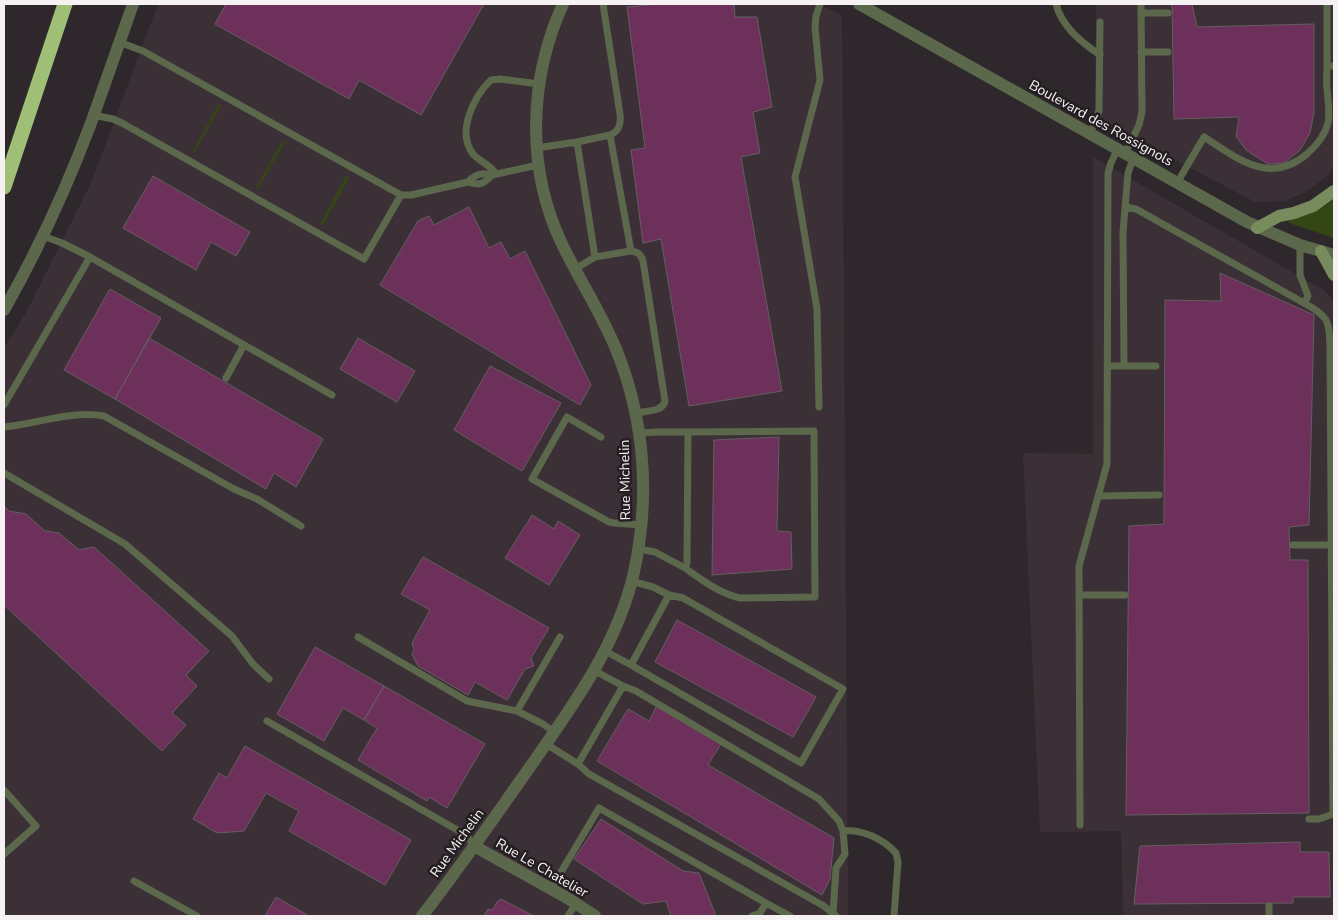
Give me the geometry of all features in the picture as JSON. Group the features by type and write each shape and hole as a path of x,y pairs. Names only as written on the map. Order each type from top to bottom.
{"highway":[{"path":"4,161 65,4"},
{"path":"4,187 65,4"}],"main road":[{"path":"1257,228 1279,216 1314,206 1334,191"},
{"path":"1321,251 1334,275"}],"street":[{"path":"4,310 43,236 67,183 132,4"},
{"name":"Rue Michelin","path":"422,916 474,846 595,671 620,615 631,581 638,549 643,480 642,454 635,412 615,347 574,269 551,219 538,165 536,116 539,84 544,55 563,4"},
{"name":"Boulevard des Rossignols","path":"859,4 1257,228 1300,245 1334,255"},
{"name":"Rue Le Chatelier","path":"474,846 595,916"}],"lane":[{"path":"536,148 610,135 620,126 620,114 603,4"},
{"path":"819,407 817,309 795,176 820,80 815,27 820,4"},
{"path":"1056,4 1060,16 1072,32 1082,43 1100,55"},
{"path":"1080,825 1080,566 1107,464 1108,173 1109,167 1125,154 1139,125 1142,112 1141,4"},
{"path":"1177,183 1204,137 1246,163 1260,168 1288,166 1302,159 1321,140 1327,126 1329,106 1326,88 1330,66 1327,4"},
{"path":"1141,13 1168,13"},
{"path":"1089,134 1096,122 1099,110 1100,22"},
{"path":"119,42 143,51 401,195 411,195 468,182 473,176 486,173 494,175 538,165"},
{"path":"1141,52 1168,52"},
{"path":"494,175 492,168 470,150 466,135 466,125 470,114 483,89 491,80 500,79 539,84"},
{"path":"93,115 122,123 364,259 401,195"},
{"path":"610,135 631,251"},
{"path":"577,142 595,257"},
{"path":"1124,366 1123,232 1128,173 1125,154"},
{"path":"1126,207 1136,209 1304,303 1322,314 1326,320 1330,334 1334,814 1320,819 1309,820"},
{"path":"43,236 90,257 332,395"},
{"path":"1300,245 1300,272 1308,296 1304,303"},
{"path":"574,269 595,257 631,251 641,255 665,401 661,408 635,412"},
{"path":"4,405 90,257"},
{"path":"226,378 244,345"},
{"path":"1107,366 1156,366"},
{"path":"4,426 15,426 81,414 104,416 234,489 256,499 301,526"},
{"path":"601,437 567,417 532,478 608,522 641,525"},
{"path":"638,549 655,552 685,568 720,592 734,597 815,597 814,431 639,433"},
{"path":"685,568 688,559 688,432"},
{"path":"4,473 125,544 232,636 254,664 270,679"},
{"path":"1099,496 1158,494"},
{"path":"1293,545 1333,545"},
{"path":"605,651 801,762 843,689 683,598 631,581"},
{"path":"631,665 669,595"},
{"path":"1079,595 1125,595"},
{"path":"358,637 467,701 517,711 543,724 554,732"},
{"path":"517,711 560,637"},
{"path":"595,671 622,686 636,691 819,799 839,821 843,831 845,854 836,868 835,915"},
{"path":"578,764 622,686"},
{"path":"267,721 466,835 474,846"},
{"path":"546,744 578,764 589,774 824,906 835,915"},
{"path":"4,790 36,826 4,854"},
{"path":"551,889 599,808 790,916"},
{"path":"843,831 849,830 869,834 896,853 898,862 894,916"},
{"path":"134,881 197,916"},
{"path":"752,916 760,913 766,903"},
{"path":"568,916 576,904"},
{"path":"1269,906 1269,916"}],"shaded area":[{"path":"158,4 820,4 842,16 848,916 4,916 4,348 27,311 92,181"},
{"path":"1096,4 1334,4 1334,166 1327,176 1306,192 1284,201 1255,202 1107,124 1095,107"},
{"path":"1093,157 1325,291 1334,301 1334,916 1123,916 1121,831 1040,832 1023,453 1093,454"}],"green space":[{"path":"219,103 221,105 195,152 193,151"},
{"path":"282,141 285,142 258,189 256,188"},
{"path":"346,176 349,178 323,225 320,224"},
{"path":"1334,199 1334,238 1289,223 1288,221 1312,213"}],"building":[{"path":"226,4 484,4 421,115 359,80 349,99 215,24"},
{"path":"660,4 734,4 735,17 757,17 772,107 753,112 760,153 741,157 782,391 689,406 661,239 643,243 631,150 645,148 627,7"},
{"path":"1172,4 1192,4 1197,27 1314,24 1314,112 1310,133 1300,150 1284,163 1268,164 1246,150 1236,136 1239,117 1174,119"},
{"path":"153,176 250,232 236,256 211,242 196,270 123,228"},
{"path":"469,207 489,248 501,242 510,259 525,251 591,385 580,405 380,285 418,221 429,216 434,225"},
{"path":"1220,273 1314,315 1309,525 1289,527 1290,560 1308,560 1309,813 1126,815 1129,526 1164,524 1165,300 1221,301"},
{"path":"110,289 161,318 115,399 64,370"},
{"path":"149,338 323,439 296,487 274,473 266,489 115,399"},
{"path":"358,338 415,371 397,402 340,369"},
{"path":"490,366 561,403 522,471 454,430"},
{"path":"779,437 777,531 791,532 792,569 712,575 714,440"},
{"path":"4,506 9,511 26,514 45,531 59,533 79,550 94,547 209,651 186,675 197,686 172,713 186,725 162,751 4,605"},
{"path":"532,515 554,529 558,521 580,535 549,585 505,558"},
{"path":"423,557 549,628 531,658 534,666 525,669 507,700 475,682 468,695 418,666 412,654 414,650 412,643 430,610 401,594"},
{"path":"677,620 816,697 793,737 655,662"},
{"path":"315,647 384,686 364,720 343,708 324,741 277,714"},
{"path":"384,686 485,744 447,808 429,797 427,801 358,760 377,728 364,720"},
{"path":"657,705 721,744 708,765 834,838 830,879 822,895 597,761 628,709 649,721"},
{"path":"245,746 411,840 385,885 289,831 299,811 266,793 244,831 217,833 193,819 219,773 227,778"},
{"path":"601,819 683,871 699,873 716,916 671,916 666,901 643,904 574,859"},
{"path":"1300,842 1300,852 1329,852 1330,897 1293,897 1293,903 1134,904 1140,846"},
{"path":"276,897 309,916 265,916"},
{"path":"501,899 534,916 484,916 488,909 492,910"}]}
